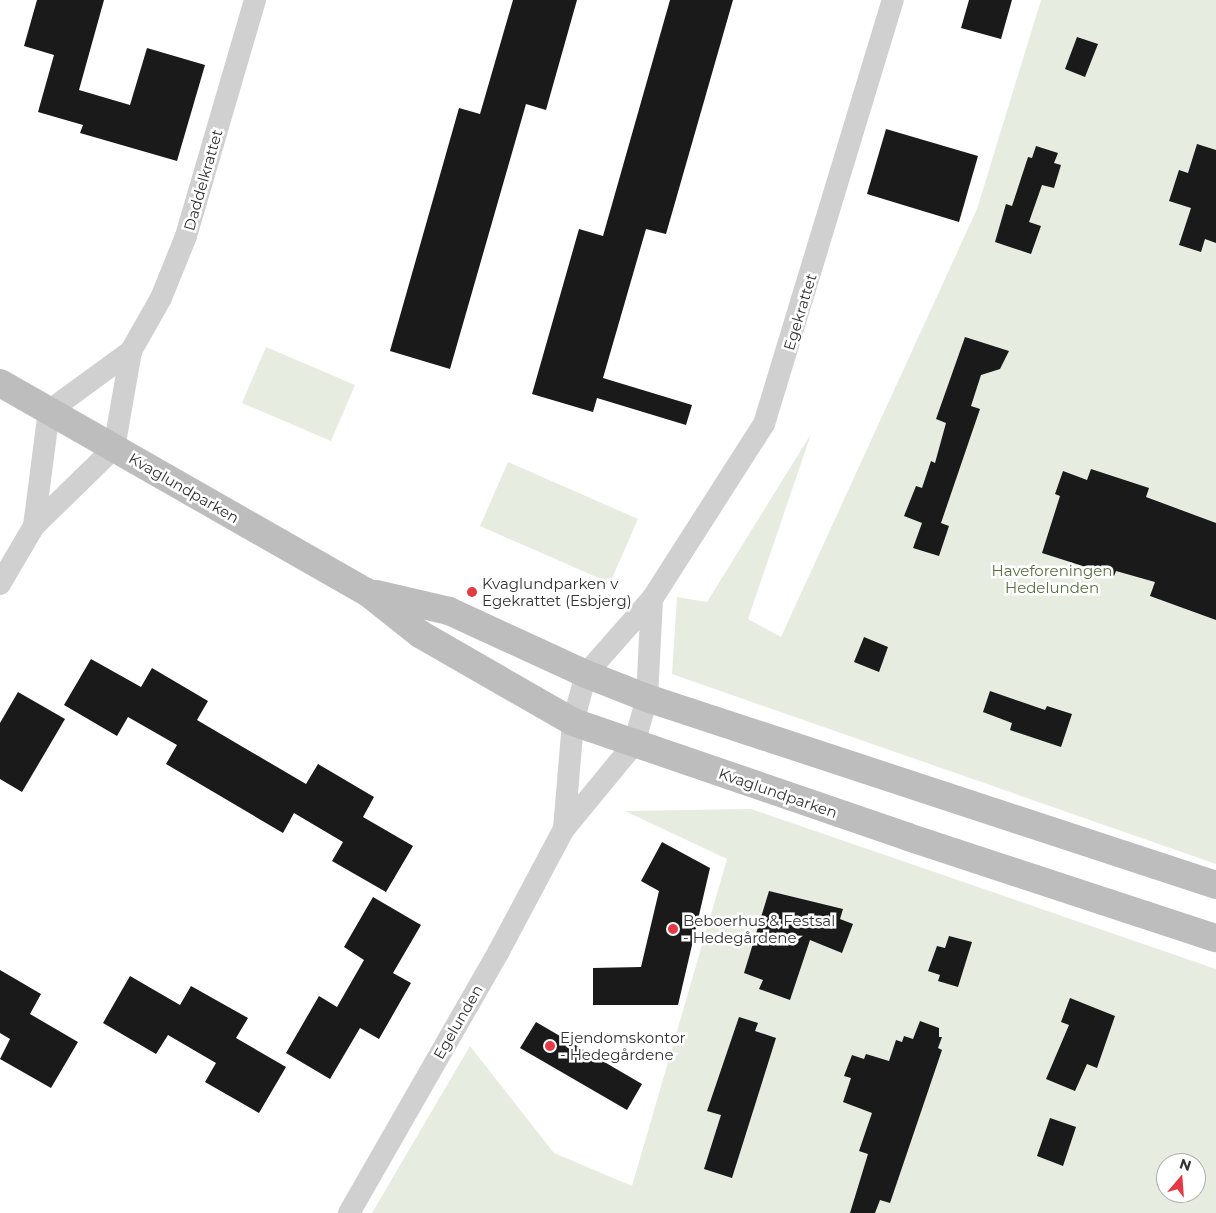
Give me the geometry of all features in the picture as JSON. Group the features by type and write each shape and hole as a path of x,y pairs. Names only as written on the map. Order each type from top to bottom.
{"street":[{"name":"Daddelkrattet","path":"114,448 131,351 160,298 186,236 255,0"},
{"name":"Egekrattet","path":"586,674 652,599 764,424 893,0"},
{"name":"Daddelkrattet","path":"49,411 131,351"},
{"name":"Kvaglundparken","path":"0,383 367,592 420,634 573,722 1216,938"},
{"path":"34,526 49,411"},
{"path":"0,584 34,526 114,448"},
{"name":"Kvaglundparken","path":"367,592 449,611 586,674 647,698 1216,885"},
{"name":"Egekrattet","path":"647,698 652,599"},
{"name":"Egelunden","path":"564,829 573,722 586,674"},
{"name":"Egelunden","path":"349,1213 499,952 564,829 634,744 647,698"}],"green space":[{"name":"Haveforeningen Hedelunden","path":"1041,0 1216,0 1216,864 672,674 677,597 707,602 811,434 748,619 781,637 977,209"},
{"path":"266,347 355,385 331,441 242,403"},
{"path":"508,462 638,519 610,583 480,526"},
{"path":"751,809 1216,969 1216,1213 372,1213 470,1046 554,1153 632,1186 727,859 625,811"}],"building":[{"path":"37,0 104,0 79,90 130,105 147,48 205,65 177,161 80,133 83,125 38,112 54,55 24,46"},
{"path":"513,0 577,0 546,110 526,104 450,369 390,351 459,108 480,114"},
{"path":"670,0 733,0 666,234 646,229 603,378 692,405 686,425 597,398 593,412 532,394 579,229 603,236"},
{"path":"969,0 1012,0 1001,39 961,28"},
{"path":"1077,37 1098,44 1085,77 1065,69"},
{"path":"886,129 978,156 959,222 867,194"},
{"path":"1197,144 1216,150 1216,243 1205,239 1201,252 1179,245 1191,208 1169,201 1179,170 1188,173"},
{"path":"1036,146 1058,153 1054,163 1061,165 1054,188 1042,185 1029,222 1041,226 1031,254 995,242 1006,204 1012,206 1028,157 1032,158"},
{"path":"965,337 1009,351 1000,369 981,375 971,406 980,409 941,523 949,526 939,556 913,548 922,523 904,516 916,486 922,488 931,461 935,463 946,423 936,419"},
{"path":"1091,469 1149,488 1146,497 1216,523 1216,620 1150,596 1155,582 1116,571 1114,576 1042,553 1060,496 1055,494 1063,471 1087,480"},
{"path":"864,637 888,647 879,672 854,662"},
{"path":"91,659 141,687 152,668 208,701 197,720 306,784 318,764 374,797 363,817 413,846 386,892 332,861 343,842 294,813 283,833 166,764 177,745 128,717 117,736 64,705"},
{"path":"990,691 1045,710 1047,706 1072,714 1061,747 1010,730 1012,723 983,712"},
{"path":"18,692 65,719 22,792 0,779 0,723"},
{"name":"Beboerhus & Festsal - Hedegårdene","path":"662,842 710,868 678,1005 593,1005 593,968 641,967 659,891 641,881"},
{"path":"769,891 843,909 840,919 853,924 842,953 810,940 790,1000 759,989 763,980 744,973"},
{"path":"373,897 421,925 393,973 411,983 379,1039 360,1028 330,1079 286,1053 319,996 337,1007 364,960 344,947"},
{"path":"949,936 972,942 958,987 938,981 940,975 928,971 937,946 945,948"},
{"path":"0,970 41,994 30,1014 78,1042 51,1088 0,1059 10,1039 0,1033"},
{"path":"130,976 180,1005 191,986 248,1018 236,1038 286,1067 259,1113 205,1082 216,1063 168,1035 156,1054 103,1023"},
{"path":"1070,998 1115,1016 1097,1068 1087,1064 1075,1091 1046,1079 1069,1025 1061,1022"},
{"path":"739,1017 758,1023 755,1031 776,1038 732,1178 704,1169 721,1115 707,1111"},
{"path":"920,1021 939,1028 939,1037 942,1037 938,1048 942,1050 890,1203 880,1200 875,1213 850,1213 868,1154 859,1151 872,1113 843,1102 851,1078 844,1076 852,1055 864,1059 866,1054 889,1061 896,1040 902,1042 904,1036 913,1039"},
{"path":"536,1022 642,1084 627,1110 520,1048"},
{"path":"1050,1118 1076,1127 1063,1166 1037,1156"}],"place":[{"name":"Kvaglundparken v Egekrattet (Esbjerg)","path":"472,592"},
{"name":"Beboerhus & Festsal - Hedegårdene","path":"673,929"},
{"name":"Ejendomskontor - Hedegårdene","path":"550,1046"}]}
